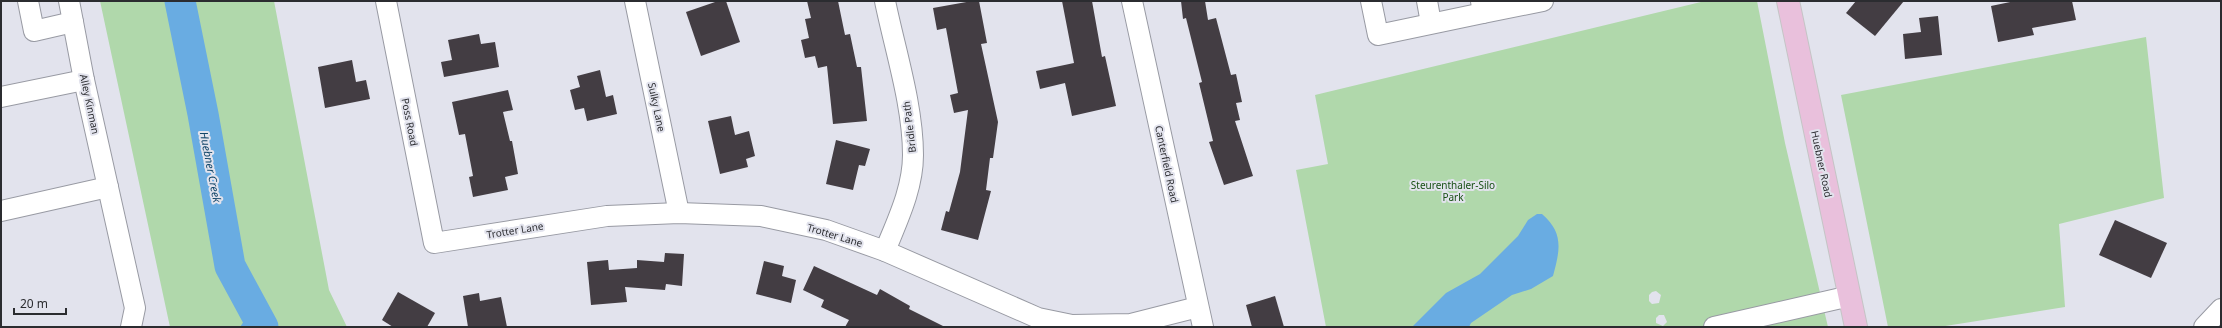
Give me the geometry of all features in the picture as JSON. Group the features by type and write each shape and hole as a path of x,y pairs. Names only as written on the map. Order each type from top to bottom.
{"main road":[{"name":"Huebner Road","path":"1788,1 1856,327"}],"street":[{"path":"28,1 34,31 73,22"},
{"name":"Alley Kinman","path":"69,1 84,80 136,308 131,327"},
{"name":"Poss Road","path":"386,1 434,243"},
{"name":"Sulky Lane","path":"635,1 679,213"},
{"name":"Bridle Path","path":"885,1 910,118 913,156 908,190 885,251"},
{"name":"Canterfield Road","path":"1132,1 1203,327"},
{"path":"1371,1 1378,35 1431,23 1482,7 1543,1"},
{"path":"1426,1 1431,23"},
{"path":"1,97 84,80"},
{"path":"1,211 108,187"},
{"name":"Trotter Lane","path":"434,243 607,216 679,213 761,216 826,230 885,251 1038,318 1072,325 1131,324 1198,307"},
{"path":"1714,327 1850,296"},
{"path":"2204,327 2221,309"}],"green space":[{"path":"100,1 274,1 329,290 347,327 170,327"},
{"name":"Steurenthaler-Silo Park","path":"1705,1 1757,1 1785,143 1828,327 1326,327 1296,170 1328,164 1315,95","holes":["1656,291 1661,295 1659,303 1652,304 1649,301 1649,295","1659,315 1664,315 1667,322 1663,326 1656,323 1656,318"]},
{"path":"2146,37 2164,198 2059,224 2065,307 1939,327 1888,327 1841,95"}],"water":[{"path":"1537,214 1542,214 1549,221 1557,235 1558,250 1553,276 1531,289 1512,295 1471,323 1469,327 1412,327 1446,293 1480,274 1518,236 1528,220"}],"building":[{"path":"718,1 726,1 740,42 701,56 686,12"},
{"path":"807,1 838,1 845,35 850,34 857,67 861,67 867,121 833,124 827,66 818,68 815,56 805,58 801,40 809,38 805,19 811,18"},
{"path":"979,1 987,43 981,44 998,122 993,158 990,158 986,190 991,191 978,240 941,230 946,211 949,212 960,172 968,110 954,113 950,95 958,93 946,28 937,30 933,8"},
{"path":"1062,1 1092,1 1102,57 1105,56 1116,106 1072,116 1065,83 1040,89 1036,71 1074,63"},
{"path":"1181,1 1205,1 1208,20 1216,18 1231,75 1236,74 1242,102 1236,103 1240,120 1235,121 1253,176 1224,185 1209,142 1213,141 1199,83 1202,82 1186,18 1183,19"},
{"path":"1856,1 1904,1 1875,36 1846,13"},
{"path":"2015,1 2072,1 2076,20 2032,28 2034,35 1998,42 1991,6"},
{"path":"1938,16 1942,55 1905,59 1903,34 1921,32 1919,18"},
{"path":"479,34 481,44 495,42 499,67 444,77 441,62 452,60 448,40"},
{"path":"352,60 356,82 366,80 370,99 325,108 318,67"},
{"path":"600,70 606,97 613,95 617,114 587,121 584,108 575,110 570,90 580,87 577,76"},
{"path":"508,90 513,110 503,112 510,141 512,141 518,174 505,177 508,190 473,197 469,177 473,176 465,134 459,135 452,102"},
{"path":"731,116 735,135 749,131 755,156 746,159 748,167 720,174 708,121"},
{"path":"836,140 870,149 865,166 859,165 853,190 826,184"},
{"path":"2115,220 2167,243 2151,278 2099,255"},
{"path":"665,253 684,254 682,286 666,284 665,290 625,287 627,302 591,305 587,262 608,260 609,270 637,268 637,260 664,262"},
{"path":"764,261 784,266 782,276 796,280 791,303 756,294"},
{"path":"814,266 877,295 880,289 910,306 909,309 945,327 845,327 849,320 821,307 824,300 803,290"},
{"path":"398,292 435,313 427,327 393,327 382,320"},
{"path":"479,293 480,301 501,297 507,327 468,327 463,296"},
{"path":"1275,296 1284,327 1252,327 1246,305"}],"waterway":[{"name":"Huebner Creek","path":"180,1 203,114 230,266 263,327"},
{"path":"243,327 254,310"}]}
